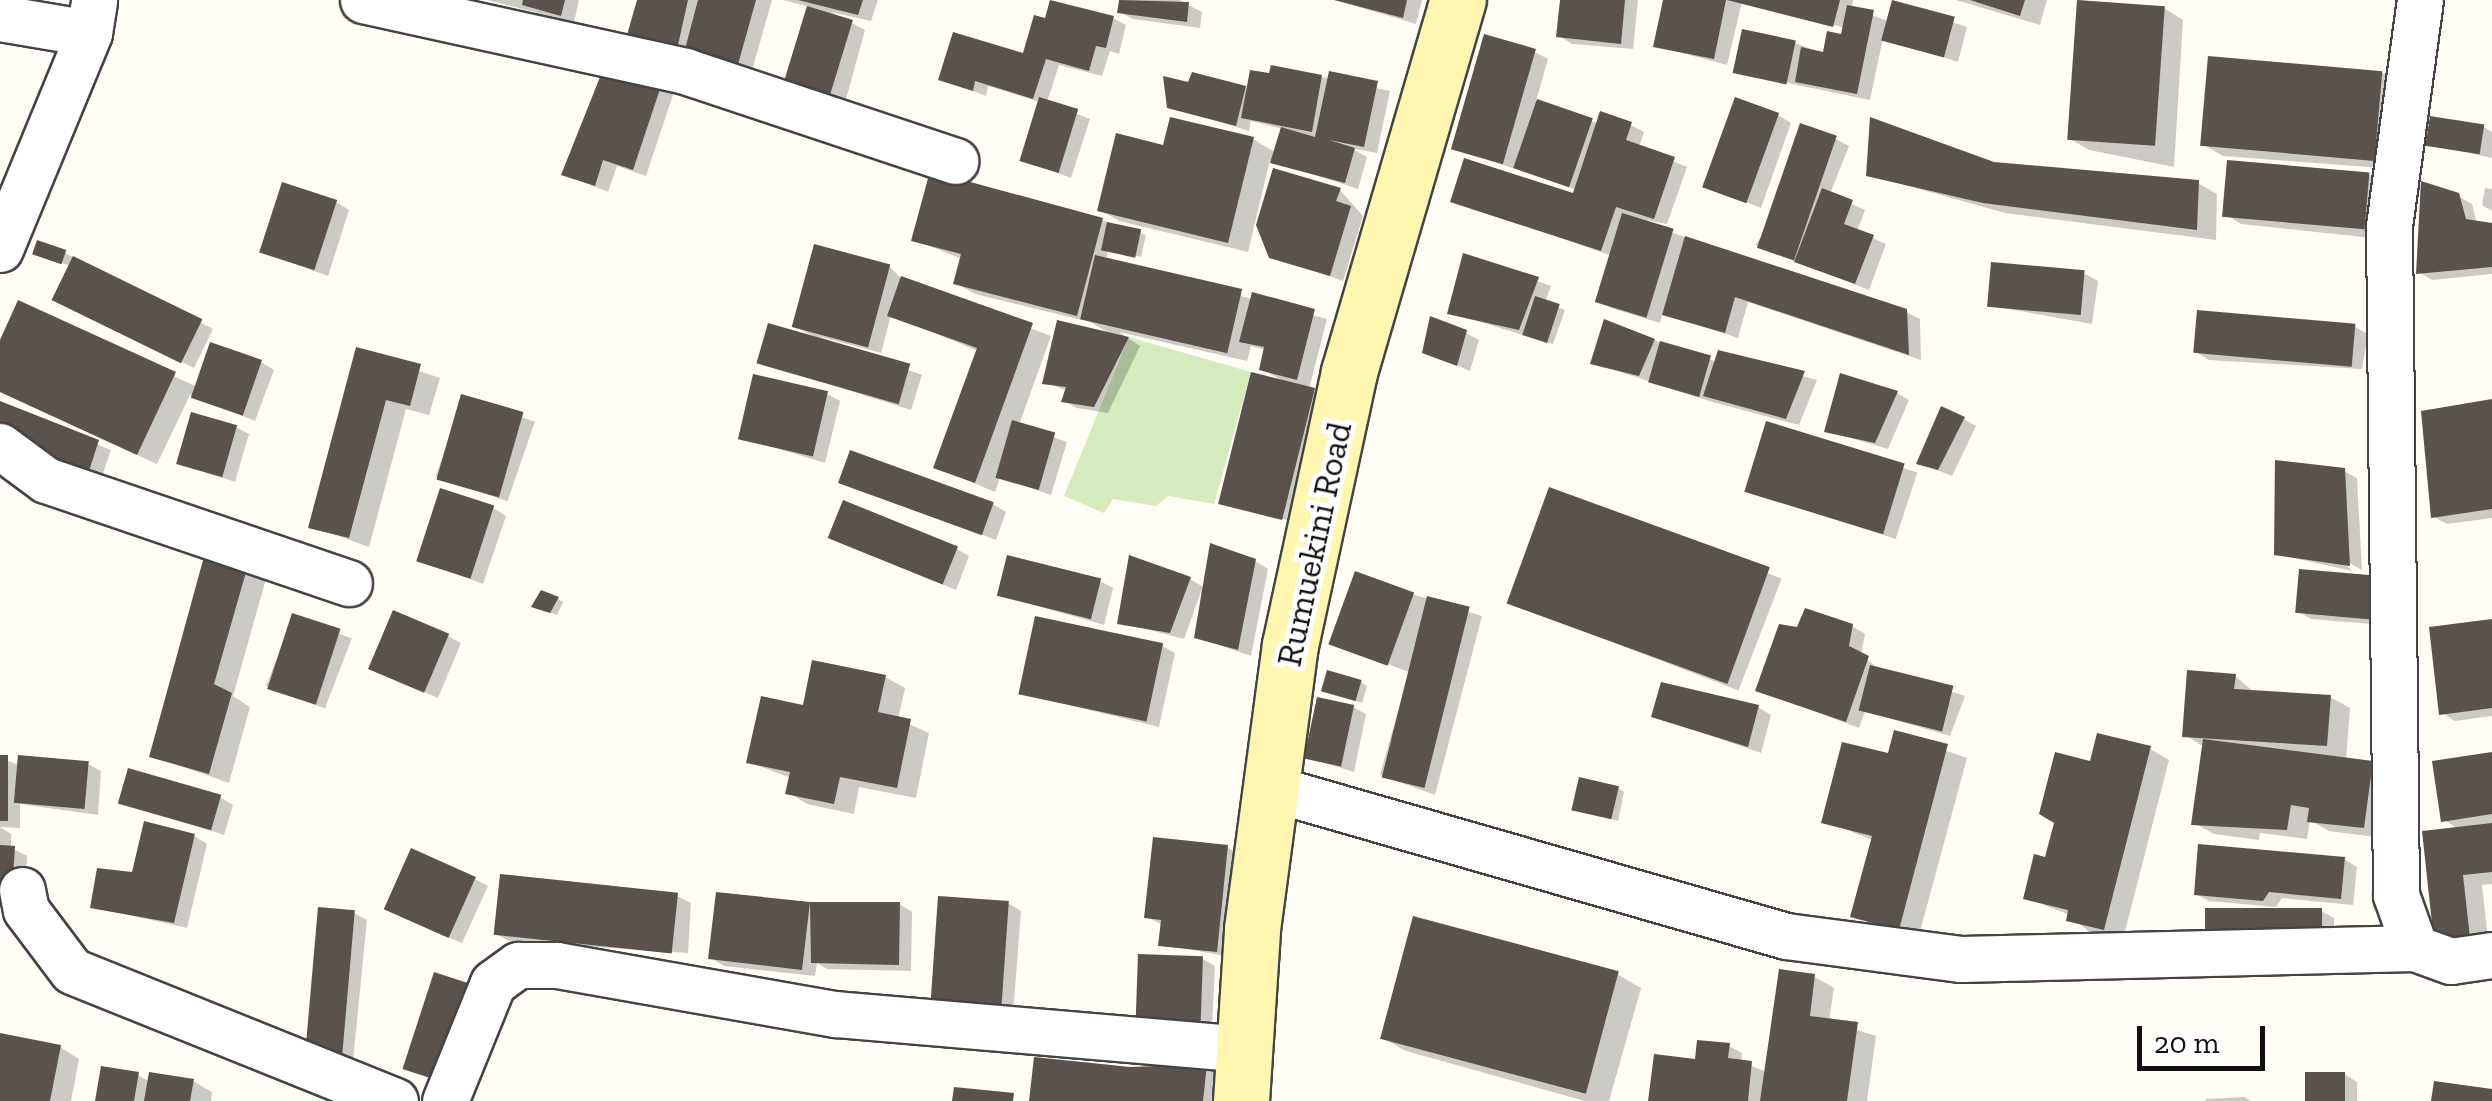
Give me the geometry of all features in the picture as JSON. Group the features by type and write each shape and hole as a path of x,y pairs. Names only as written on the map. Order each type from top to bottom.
{"street":[{"path":"363,0 685,71 956,161"},
{"name":"Rumuekini Road","path":"1243,1075 1271,788 1290,645 1349,372 1458,0"},
{"path":"2416,948 2396,895 2389,226 2420,0"},
{"path":"0,18 92,16 0,249"},
{"path":"0,446 46,480 349,583"},
{"path":"1271,788 1786,936 1961,959 2416,948 2451,961 2492,955"},
{"path":"22,890 26,910 72,971 395,1101"},
{"path":"445,1101 493,983 518,965 558,965 836,1014 1243,1075"}],"green space":[{"path":"1129,337 1251,372 1214,504 1168,496 1156,506 1113,499 1104,513 1064,496"}],"building":[{"path":"523,0 565,0 561,16 522,5"},
{"path":"637,0 688,0 676,54 625,42"},
{"path":"698,0 756,0 737,68 684,53"},
{"path":"798,0 863,0 858,15"},
{"path":"1050,0 1114,16 1106,48 1096,46 1089,71 1046,59 1033,99 975,81 973,91 938,80 953,32 1023,53 1034,15 1045,18"},
{"path":"1119,0 1189,2 1187,22 1117,13"},
{"path":"1334,0 1407,0 1403,18"},
{"path":"1560,0 1625,0 1621,44 1556,37"},
{"path":"1663,0 1726,0 1714,59 1653,47"},
{"path":"1727,0 1840,0 1833,27"},
{"path":"1892,0 1955,17 1944,57 1881,41"},
{"path":"1970,0 2025,0 2020,16"},
{"path":"2077,0 2165,6 2155,146 2067,140"},
{"path":"1847,5 1874,10 1857,94 1795,82 1801,47 1823,52 1827,31 1841,34"},
{"path":"807,6 853,20 829,98 783,84"},
{"path":"1742,29 1796,40 1786,84 1733,73"},
{"path":"1484,34 1536,49 1503,164 1451,149"},
{"path":"2208,56 2382,71 2374,161 2200,146"},
{"path":"608,57 664,77 633,170 603,160 595,186 561,175"},
{"path":"1271,65 1322,75 1312,132 1241,118 1250,70 1269,73"},
{"path":"1329,71 1378,81 1364,147 1329,140 1355,148 1345,183 1270,163 1281,127 1315,137"},
{"path":"1192,72 1246,86 1236,126 1167,108 1163,76 1188,82"},
{"path":"1039,97 1078,109 1059,173 1019,161"},
{"path":"1735,97 1779,113 1746,203 1702,187"},
{"path":"1537,99 1593,118 1569,187 1513,168"},
{"path":"1600,111 1632,122 1626,140 1675,157 1654,219 1616,207 1601,251 1450,202 1464,158 1573,193"},
{"path":"2430,116 2484,125 2480,154 2425,146"},
{"path":"1170,117 1254,137 1228,243 1097,211 1116,133 1163,145"},
{"path":"1870,117 1994,162 2199,180 2197,230 1983,203 1866,176"},
{"path":"1800,123 1837,136 1794,261 1757,248"},
{"path":"2227,160 2369,172 2364,229 2222,217"},
{"path":"1273,168 1341,188 1336,201 1351,206 1330,276 1269,258 1256,225"},
{"path":"930,171 1103,218 1077,316 953,284 961,254 911,241"},
{"path":"2421,181 2459,193 2466,219 2492,223 2492,267 2416,274"},
{"path":"282,182 337,200 314,270 259,252"},
{"path":"1822,188 1853,200 1844,224 1874,235 1855,284 1794,262"},
{"path":"1622,213 1674,229 1646,318 1595,302"},
{"path":"1107,222 1141,229 1135,258 1101,250"},
{"path":"1685,236 1907,309 1909,355 1735,297 1725,333 1662,315"},
{"path":"37,240 66,250 61,264 32,254"},
{"path":"814,244 890,264 868,348 792,327"},
{"path":"1463,253 1539,277 1519,330 1447,314"},
{"path":"1095,255 1242,289 1227,353 1080,319"},
{"path":"73,256 202,319 181,363 52,300"},
{"path":"1991,262 2085,270 2081,315 1987,307"},
{"path":"901,276 1033,323 975,483 933,468 977,348 887,316"},
{"path":"1252,292 1315,309 1297,380 1259,370 1264,347 1239,342"},
{"path":"1535,296 1560,304 1547,343 1522,335"},
{"path":"18,300 176,372 137,455 0,392 0,340"},
{"path":"2197,310 2355,324 2352,367 2193,353"},
{"path":"1430,316 1467,330 1457,366 1422,353"},
{"path":"1604,319 1655,339 1639,376 1590,364"},
{"path":"1057,320 1129,337 1094,407 1061,402 1066,387 1042,384"},
{"path":"768,323 910,364 899,404 756,363"},
{"path":"1660,341 1711,356 1699,397 1648,382"},
{"path":"210,342 262,360 243,416 191,398"},
{"path":"356,347 421,364 410,406 386,400 349,538 308,528"},
{"path":"1718,350 1805,371 1786,419 1703,396"},
{"path":"1251,372 1315,388 1282,520 1218,504"},
{"path":"1840,373 1898,391 1875,443 1824,432"},
{"path":"753,374 828,391 813,457 738,439"},
{"path":"461,394 523,412 499,497 436,480"},
{"path":"2492,399 2492,509 2431,518 2421,411"},
{"path":"0,401 99,440 88,474 0,435"},
{"path":"1941,406 1965,417 1938,470 1916,464"},
{"path":"191,412 237,425 222,477 176,464"},
{"path":"1012,420 1055,432 1039,490 995,478"},
{"path":"1766,421 1905,463 1883,534 1744,492"},
{"path":"850,450 994,502 982,535 838,483"},
{"path":"2275,460 2345,468 2350,566 2274,555"},
{"path":"1549,487 1770,567 1727,684 1507,604"},
{"path":"440,488 494,506 470,579 416,561"},
{"path":"843,500 958,546 943,584 828,538"},
{"path":"1210,543 1256,559 1238,650 1194,638"},
{"path":"205,553 248,565 214,684 232,693 209,774 149,757"},
{"path":"1007,555 1101,578 1091,619 997,596"},
{"path":"1129,555 1191,577 1170,633 1117,624"},
{"path":"2299,569 2375,576 2371,619 2295,613"},
{"path":"1355,571 1414,593 1388,666 1328,644"},
{"path":"541,590 559,597 550,613 531,607"},
{"path":"1427,596 1470,607 1424,788 1382,777"},
{"path":"1805,608 1853,624 1849,646 1869,656 1846,722 1755,691 1779,624 1797,627"},
{"path":"393,610 449,634 424,693 368,669"},
{"path":"292,613 341,629 316,705 267,689"},
{"path":"1035,616 1163,643 1147,721 1018,694"},
{"path":"2492,619 2492,708 2439,715 2429,627"},
{"path":"812,660 886,675 878,712 911,719 897,788 840,777 834,804 785,794 790,772 746,763 761,696 803,705"},
{"path":"1870,665 1953,686 1942,731 1859,711"},
{"path":"1327,670 1362,680 1356,701 1321,691"},
{"path":"2187,670 2236,674 2234,689 2331,695 2327,746 2182,737"},
{"path":"1661,682 1759,705 1748,747 1651,717"},
{"path":"1317,697 1354,705 1341,767 1304,759"},
{"path":"1894,730 1948,744 1899,930 1850,917 1872,836 1821,823 1842,742 1888,753"},
{"path":"2097,733 2151,746 2104,930 2066,921 2068,910 2023,899 2034,854 2045,857 2054,823 2039,814 2055,752 2090,761"},
{"path":"2203,739 2373,761 2364,828 2307,822 2309,808 2291,805 2287,830 2191,825"},
{"path":"2492,752 2492,814 2441,822 2432,761"},
{"path":"0,755 8,755 8,821 0,821"},
{"path":"18,755 89,761 85,809 14,803"},
{"path":"128,768 221,795 211,830 118,804"},
{"path":"1579,777 1619,786 1611,819 1571,810"},
{"path":"144,821 195,834 174,923 90,908 97,868 132,872"},
{"path":"2492,823 2492,872 2463,875 2470,938 2434,942 2422,831"},
{"path":"1153,837 1228,845 1217,952 1158,946 1161,920 1144,918"},
{"path":"2198,844 2345,857 2341,899 2269,892 2263,901 2194,895"},
{"path":"0,845 15,846 12,895 0,894"},
{"path":"411,848 476,877 449,938 384,909"},
{"path":"500,874 678,893 672,953 494,935"},
{"path":"716,892 810,902 802,970 708,959"},
{"path":"938,896 1009,901 1001,1008 931,1003"},
{"path":"810,902 900,902 899,965 811,963"},
{"path":"318,907 355,910 342,1056 305,1052"},
{"path":"2205,908 2322,908 2322,946 2205,946"},
{"path":"1413,916 1619,971 1586,1094 1380,1039"},
{"path":"1138,954 1203,956 1201,1022 1136,1020"},
{"path":"1779,969 1815,974 1810,1016 1858,1022 1847,1101 1760,1101"},
{"path":"434,972 470,984 439,1081 402,1069"},
{"path":"0,1033 61,1045 50,1101 0,1101"},
{"path":"1697,1040 1730,1043 1728,1058 1752,1061 1748,1101 1648,1101 1654,1054 1695,1059"},
{"path":"1034,1057 1130,1067 1207,1064 1203,1101 1029,1101"},
{"path":"101,1066 139,1072 134,1101 95,1101"},
{"path":"149,1072 194,1079 190,1101 144,1101"},
{"path":"2305,1072 2345,1072 2345,1101 2305,1101"},
{"path":"2434,1081 2492,1089 2492,1101 2431,1101"},
{"path":"954,1087 1014,1093 1013,1101 952,1101"}]}
